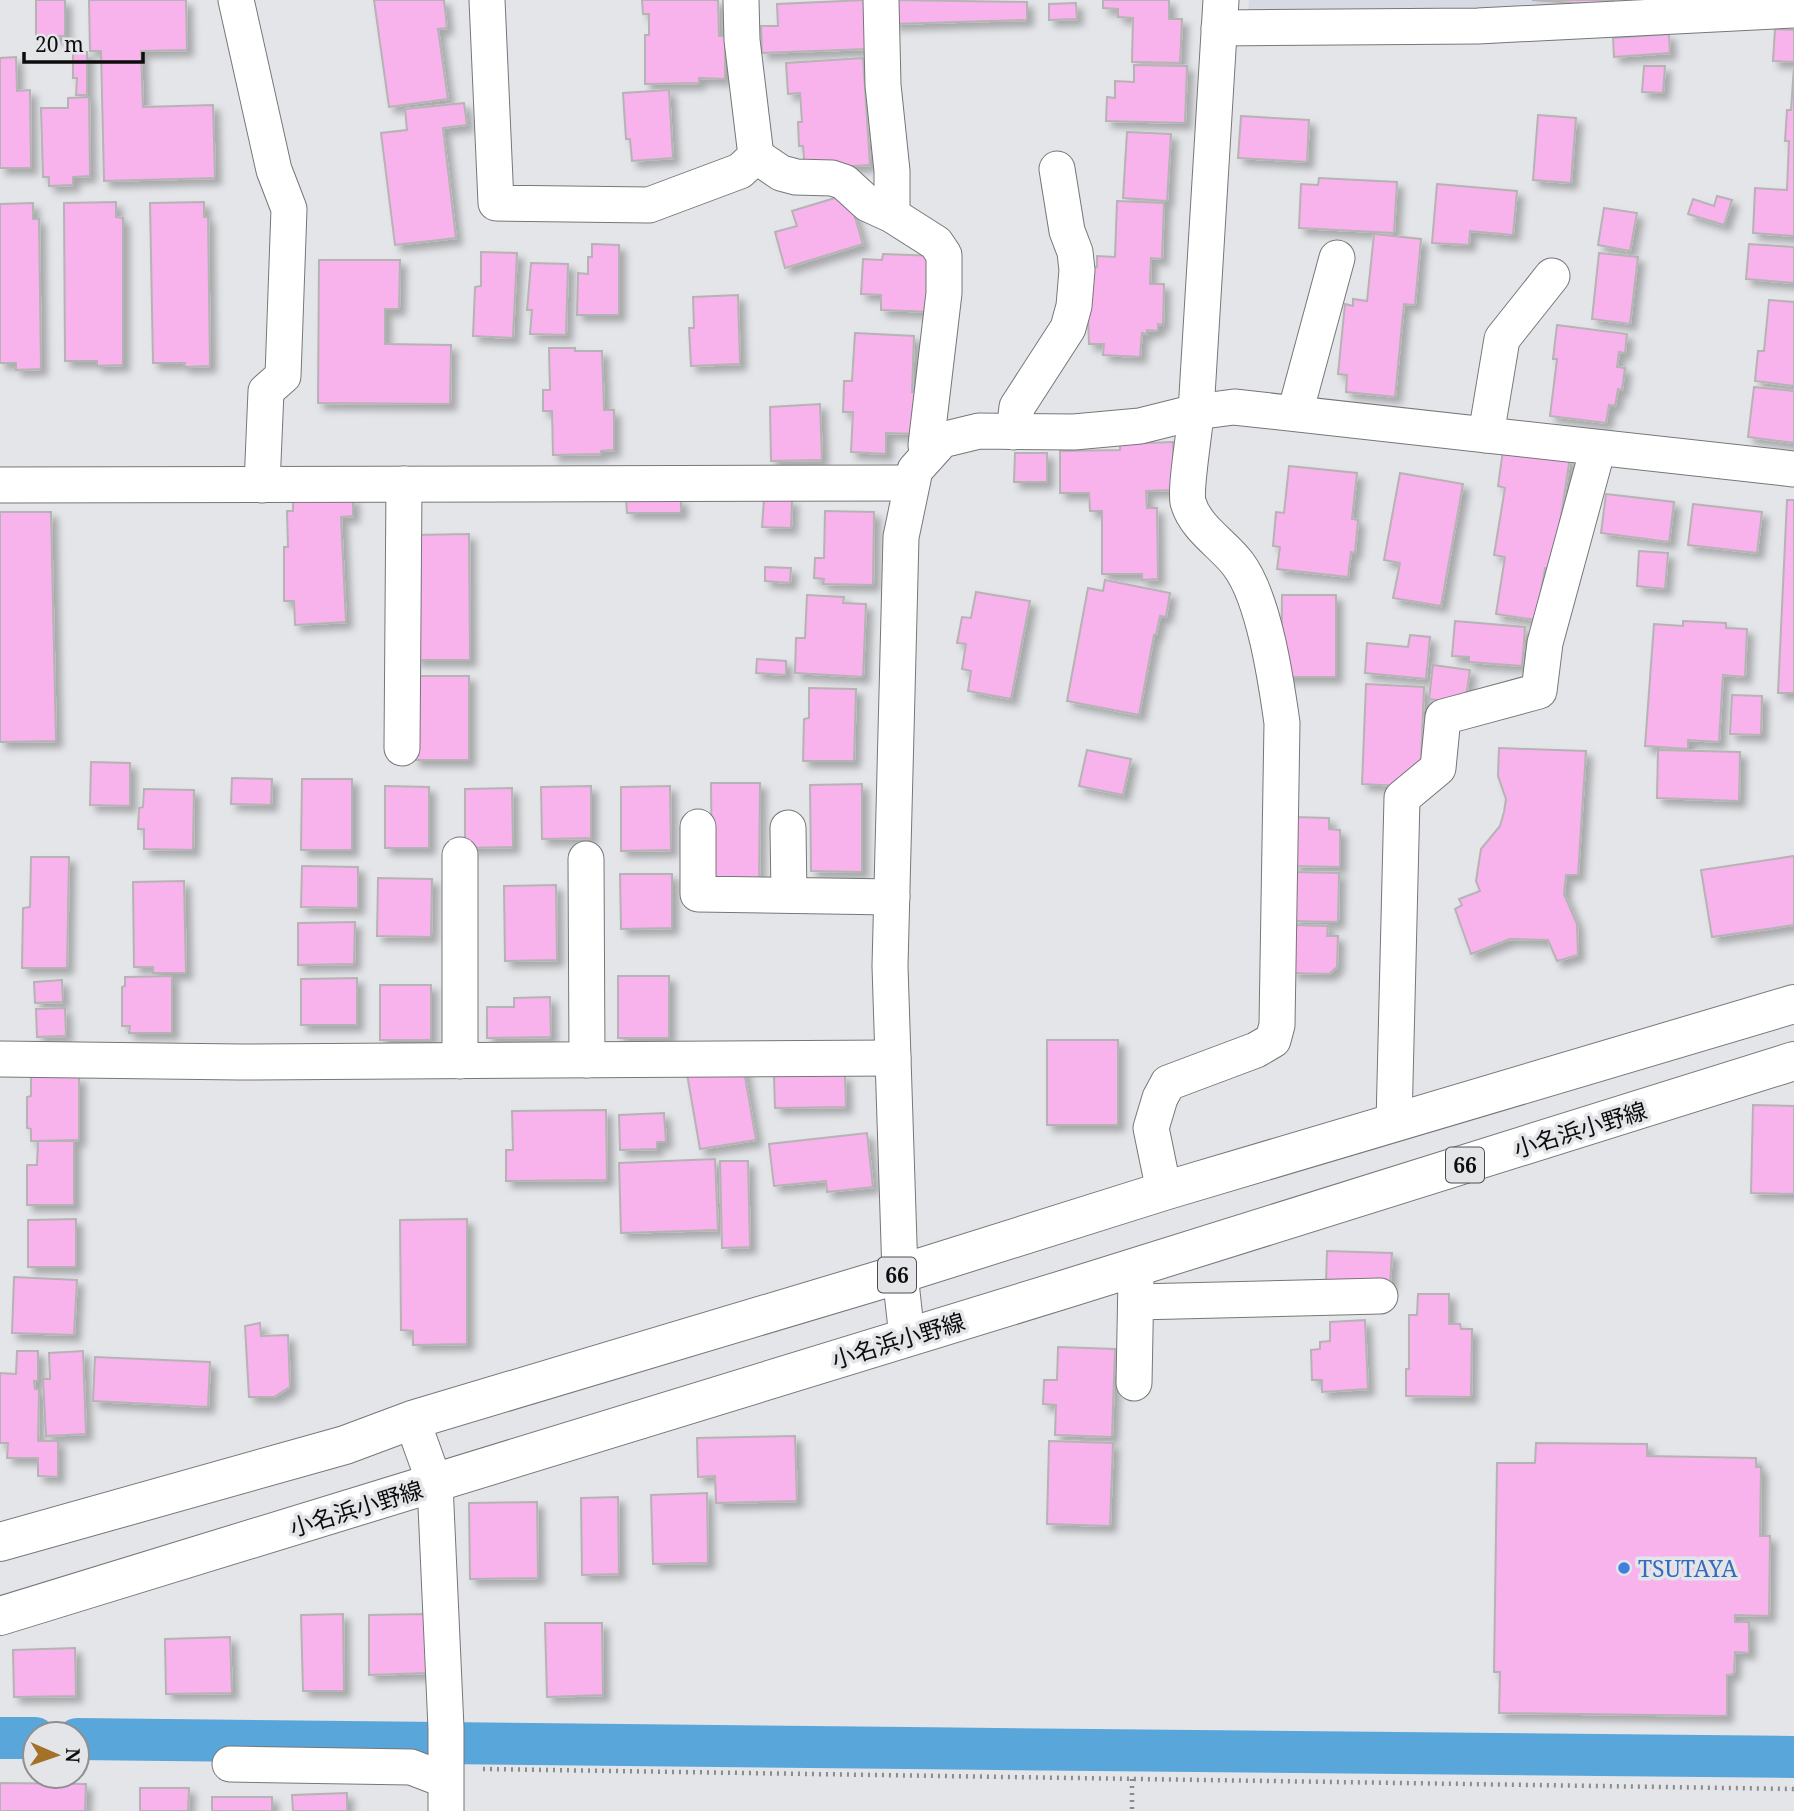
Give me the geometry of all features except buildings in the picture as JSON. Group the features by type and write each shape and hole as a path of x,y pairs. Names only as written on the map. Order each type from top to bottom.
{"main road":[{"name":"66","path":"0,1542 345,1445 412,1420 900,1274 1164,1191 1794,1004"},
{"name":"小名浜小野線","path":"0,1616 907,1337 1136,1285 1794,1061"}],"street":[{"path":"236,0 274,170 289,209 283,376 266,391 262,485"},
{"path":"487,0 496,203 649,205 740,171 756,156"},
{"path":"741,0 742,40 756,156 781,173 796,177 832,178 844,182 868,204 892,215 936,243 944,255 944,293 926,445 901,537 890,966 900,1274 907,1337"},
{"path":"881,0 883,85 892,215"},
{"path":"1164,1191 1151,1128 1160,1098 1168,1083 1256,1050 1273,1040 1277,1025 1282,723 1269,653 1251,587 1238,563 1223,550 1193,514 1187,499 1196,412 1220,14 1478,26 1794,10"},
{"path":"1014,432 1017,407 1068,328 1074,306 1077,270 1075,253 1065,221 1057,169"},
{"path":"1295,413 1337,258"},
{"path":"1486,435 1502,339 1552,275"},
{"path":"920,469 942,440 978,431 1074,432 1140,426 1196,412 1234,407 1794,469"},
{"path":"1394,1123 1402,797 1438,768 1443,717 1539,691 1545,643 1598,448"},
{"path":"0,485 404,484 920,469"},
{"path":"402,748 404,484"},
{"path":"698,827 698,894 892,897"},
{"path":"788,828 789,895"},
{"path":"460,855 460,1061"},
{"path":"586,859 587,1060"},
{"path":"0,1059 240,1062 893,1058"},
{"path":"1134,1383 1136,1285 1380,1296"},
{"path":"230,1764 445,1768 435,1484 412,1420"}],"path":[{"path":"445,1768 1794,1789"},
{"path":"1132,1779 1132,1811"}],"shaded area":[{"path":"1249,0 1711,0 1404,16 1248,11"}],"waterway":[{"path":"0,1738 21,1738"},
{"path":"91,1739 1794,1757"}],"place":[{"name":"TSUTAYA","path":"1624,1568"}]}
